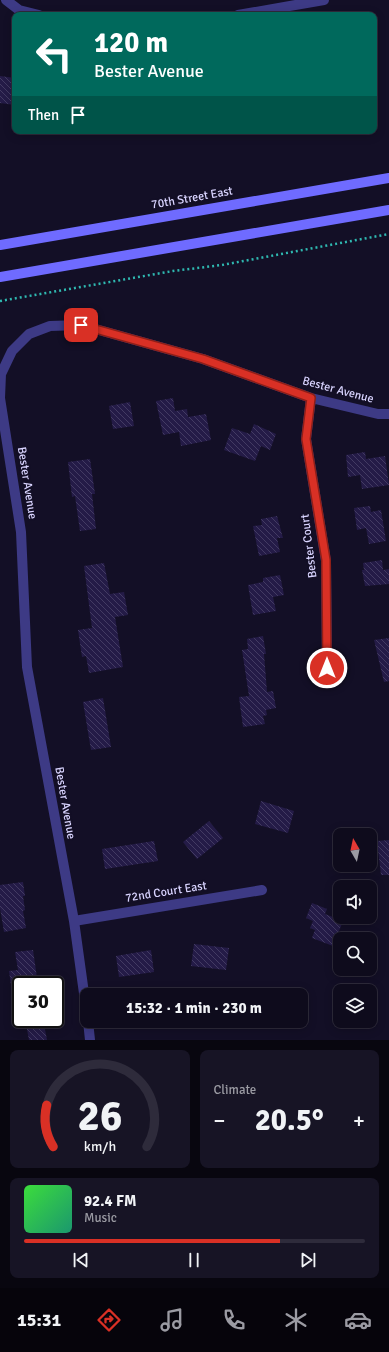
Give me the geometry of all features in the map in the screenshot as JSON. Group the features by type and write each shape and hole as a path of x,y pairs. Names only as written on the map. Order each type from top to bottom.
{"main road":[{"name":"70th Street East","path":"0,245 389,178"},
{"path":"0,277 389,210"}],"street":[{"path":"6,0 19,10 27,12"},
{"path":"255,12 324,0"},
{"name":"Bester Avenue","path":"83,988 74,921 27,668 21,532 0,398 1,374 12,351 29,334 50,326 81,325 203,359 311,398 378,414 389,414"},
{"name":"Bester Court","path":"311,398 306,439 326,560 327,668"},
{"name":"72nd Court East","path":"74,921 262,890"},
{"path":"89,1028 90,1040"}],"path":[{"path":"0,301 174,271 222,265 389,234"}],"building":[{"path":"0,76 12,78 12,105 0,103"},
{"path":"173,398 175,411 187,409 188,417 206,414 211,440 181,446 179,432 163,435 156,401"},
{"path":"130,402 134,426 113,429 109,406"},
{"path":"254,424 276,434 270,450 261,446 255,461 224,450 232,428 250,434"},
{"path":"365,452 366,459 385,456 389,485 362,489 360,475 348,477 346,455"},
{"path":"90,459 95,494 92,494 96,529 80,531 75,496 72,497 68,462"},
{"path":"370,506 371,512 381,510 386,541 369,544 366,528 357,530 354,508"},
{"path":"277,516 283,538 277,538 280,552 259,556 253,526 262,525 261,519"},
{"path":"382,560 383,570 389,569 389,584 365,586 362,570 364,570 363,563"},
{"path":"104,563 110,594 124,592 128,615 115,617 123,667 89,673 86,656 82,657 78,630 92,628 84,566"},
{"path":"280,575 284,595 273,597 276,611 253,615 248,585 263,582 263,578"},
{"path":"263,636 266,654 264,654 267,692 273,691 276,708 266,710 267,715 263,716 265,724 243,727 239,697 249,696 242,650 248,649 247,639"},
{"path":"389,638 389,681 384,682 374,640"},
{"path":"103,698 111,747 91,750 83,702"},
{"path":"261,801 294,811 288,833 255,824"},
{"path":"209,821 223,838 197,859 183,842"},
{"path":"389,840 389,875 381,875 377,841"},
{"path":"154,841 158,861 105,869 102,849"},
{"path":"23,882 25,910 23,911 26,928 4,932 0,908 0,885"},
{"path":"312,903 327,909 325,914 333,917 333,924 342,924 339,932 333,932 333,946 312,938 315,930 310,928 313,921 306,918"},
{"path":"194,944 229,948 226,970 191,966"},
{"path":"33,950 37,976 12,976 11,985 9,971 18,970 15,952"},
{"path":"151,950 154,972 119,977 116,956"},
{"path":"27,1028 45,1028 47,1040 29,1040"}],"route":[{"path":"81,325 203,359 311,398 306,439 326,560 327,668"}]}
